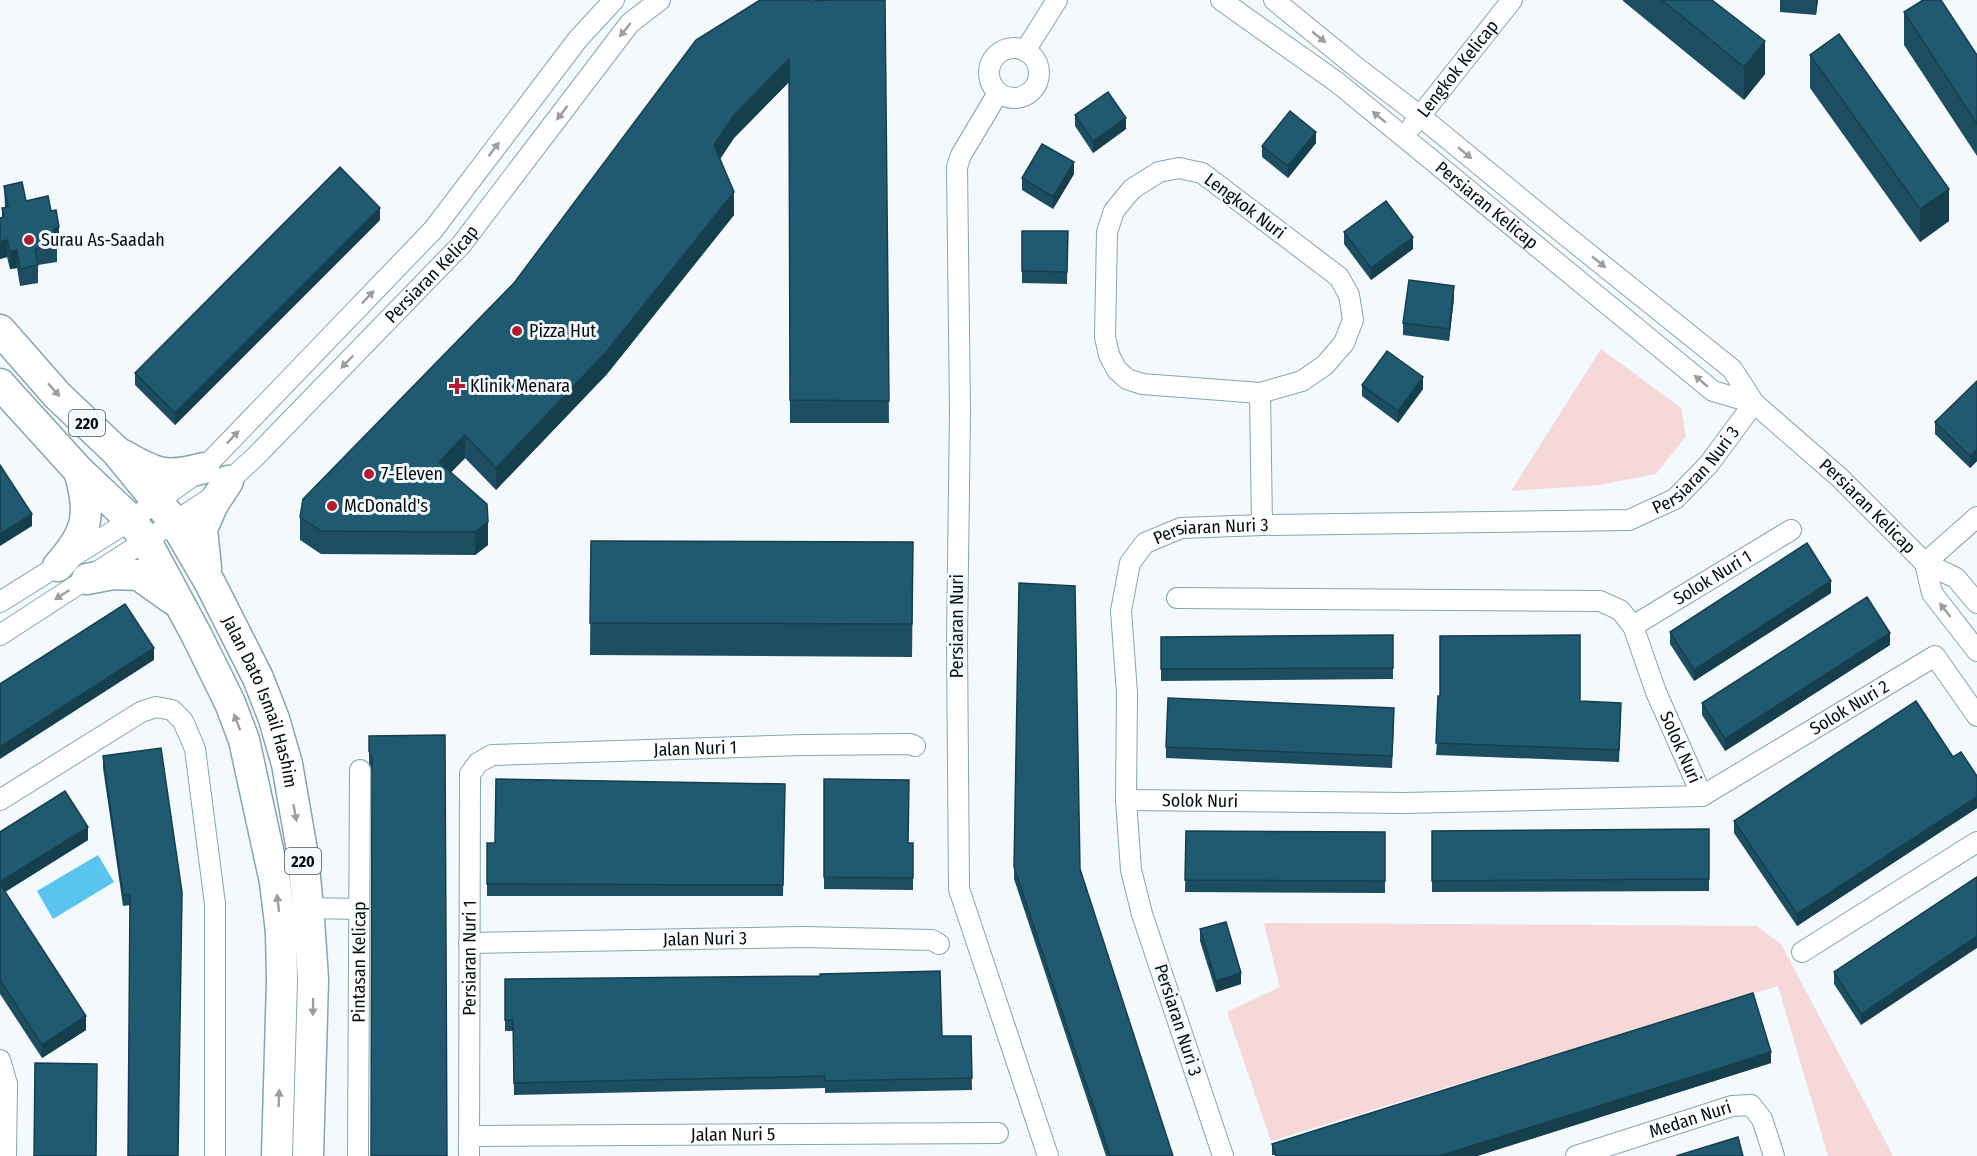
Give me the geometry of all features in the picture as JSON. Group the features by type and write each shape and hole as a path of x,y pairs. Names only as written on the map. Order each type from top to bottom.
{"main road":[{"name":"Jalan Dato Ismail Hashim","path":"0,330 57,395 116,451 166,513 210,583 258,678 274,719 289,775 303,856 308,909 313,979 308,1156"},
{"name":"Jalan Dato Ismail Hashim","path":"0,384 139,531 183,608 230,703 244,740 275,882 281,932 282,981 277,1156"},
{"path":"116,451 156,472 216,475 213,504 202,529 203,556 210,583"},
{"path":"58,566 75,547 85,524 87,496 80,471"},
{"path":"87,579 113,574 139,575 162,590 183,608"}],"street":[{"name":"Persiaran Kelicap","path":"166,513 216,475 433,230 578,39 614,0"},
{"name":"Persiaran Kelicap","path":"166,513 208,500 216,475 255,456 461,245 630,23 660,0"},
{"path":"1025,51 1057,0"},
{"name":"Persiaran Kelicap","path":"1221,0 1338,83 1713,391 1754,403"},
{"name":"Persiaran Kelicap","path":"1274,0 1732,369 1754,403 1839,477 1925,563 1956,578 1977,603"},
{"name":"Lengkok Kelicap","path":"1403,137 1512,0"},
{"path":"1011,48 1025,51 1033,56 1039,73 1032,90 1016,98 1006,97 999,93 990,81 990,66 997,54 1011,48"},
{"name":"Persiaran Nuri","path":"999,93 961,155 957,167 960,411 957,641 959,888 1048,1156"},
{"name":"Lengkok Nuri","path":"1179,168 1202,173 1339,277 1349,295 1353,320 1344,343 1325,365 1302,381 1260,393 1142,384 1127,379 1117,370 1109,355 1105,337 1107,231 1113,211 1132,189 1159,172 1179,168"},
{"path":"1260,393 1262,525"},
{"name":"Persiaran Nuri 3","path":"1223,1156 1142,914 1131,870 1126,800 1127,693 1121,611 1130,563 1145,543 1181,528 1629,520 1674,499 1709,464 1754,403"},
{"path":"0,635 87,579 139,531 166,513"},
{"path":"0,602 58,566 139,531 166,513"},
{"path":"1925,563 1977,516"},
{"name":"Solok Nuri 1","path":"1633,626 1791,530"},
{"name":"Persiaran Kelicap","path":"1925,563 1932,593 1977,651"},
{"name":"Solok Nuri","path":"1126,800 1404,803 1702,796 1656,692 1633,626 1620,610 1599,601 1177,598"},
{"name":"Solok Nuri 2","path":"1702,796 1935,656 1977,716"},
{"path":"0,800 141,711 156,707 172,710 183,721 195,749 215,904 215,1156"},
{"name":"Jalan Nuri 1","path":"478,764 492,755 804,745 910,744 915,746"},
{"name":"Persiaran Nuri 1","path":"469,1156 470,774 478,764"},
{"name":"Pintasan Kelicap","path":"358,1156 360,770"},
{"path":"1802,952 1977,842"},
{"path":"308,909 359,909"},
{"name":"Jalan Nuri 3","path":"469,943 804,937 932,940 939,944"},
{"path":"0,1060 7,1084 6,1156"},
{"name":"Medan Nuri","path":"1576,1156 1732,1106 1750,1105 1762,1119 1774,1156"},
{"name":"Jalan Nuri 5","path":"469,1136 998,1133"}],"shaded area":[{"path":"1601,349 1681,408 1686,436 1656,474 1599,485 1511,491"},
{"path":"1264,923 1757,926 1781,944 1893,1156 1828,1156 1778,986 1271,1141 1227,1012 1280,987"}],"water":[{"path":"98,855 114,882 53,919 37,891"}],"building":[{"path":"760,0 885,0 889,401 790,400 789,59 734,115 714,145 734,192 607,351 496,468 465,435 439,462 487,504 488,522 475,532 321,531 300,517 303,499 514,283 696,40"},
{"path":"1662,0 1712,0 1765,41 1744,67"},
{"path":"1923,0 1941,0 1977,55 1977,124 1904,12"},
{"path":"1839,34 1949,189 1920,209 1810,55"},
{"path":"1108,92 1126,118 1093,141 1075,115"},
{"path":"1290,111 1316,132 1288,166 1262,146"},
{"path":"1042,144 1074,162 1053,197 1022,178"},
{"path":"340,167 380,208 175,413 135,373"},
{"name":"Surau As-Saadah","path":"22,182 26,201 48,196 51,211 56,210 59,227 54,229 57,244 35,249 38,265 20,269 17,250 10,252 7,240 0,242 0,218 4,217 2,208 8,207 4,186"},
{"path":"1386,201 1413,237 1371,268 1344,232"},
{"path":"1022,231 1068,231 1067,272 1022,271"},
{"path":"1409,280 1454,286 1449,329 1403,323"},
{"path":"1387,351 1423,377 1398,411 1362,385"},
{"path":"1977,381 1977,449 1970,456 1935,422"},
{"path":"0,465 32,514 0,534"},
{"path":"591,541 913,542 912,624 590,623"},
{"path":"1807,543 1831,581 1694,670 1670,632"},
{"path":"1019,583 1075,586 1080,869 1173,1156 1110,1156 1014,867"},
{"path":"1867,597 1890,633 1725,739 1702,703"},
{"path":"125,604 154,648 0,747 0,684"},
{"path":"1393,635 1393,668 1161,669 1161,637"},
{"path":"1580,635 1580,701 1621,703 1619,750 1436,743 1438,696 1440,696 1440,636"},
{"path":"1168,698 1394,708 1392,756 1166,747"},
{"path":"1916,701 1953,757 1961,752 1977,776 1977,797 1797,914 1734,821"},
{"path":"445,735 447,1156 371,1156 372,758 369,751 369,736"},
{"path":"161,748 182,892 178,1156 128,1156 130,894 123,895 103,756"},
{"path":"496,779 785,784 783,885 487,884 487,843 495,843"},
{"path":"824,779 909,780 908,843 913,843 913,878 824,877"},
{"path":"65,791 88,827 0,882 0,832"},
{"path":"1709,829 1709,879 1432,881 1432,831"},
{"path":"1186,831 1385,832 1385,881 1185,880"},
{"path":"1977,877 1977,936 1861,1014 1834,972"},
{"path":"0,884 86,1016 42,1045 0,980"},
{"path":"1226,922 1241,973 1216,981 1200,929"},
{"path":"940,971 942,1036 971,1036 972,1078 825,1081 825,1076 514,1083 513,1020 505,1020 505,979 820,976 820,974"},
{"path":"1753,993 1771,1052 1439,1156 1276,1156 1272,1144"},
{"path":"35,1063 97,1064 96,1156 34,1156"},
{"path":"1738,1137 1743,1156 1676,1156"}],"place":[{"name":"Surau As-Saadah","path":"29,240"},
{"name":"Pizza Hut","path":"517,331"},
{"name":"Klinik Menara","path":"457,386"},
{"name":"7-Eleven","path":"369,474"},
{"name":"McDonald's","path":"332,506"}]}
